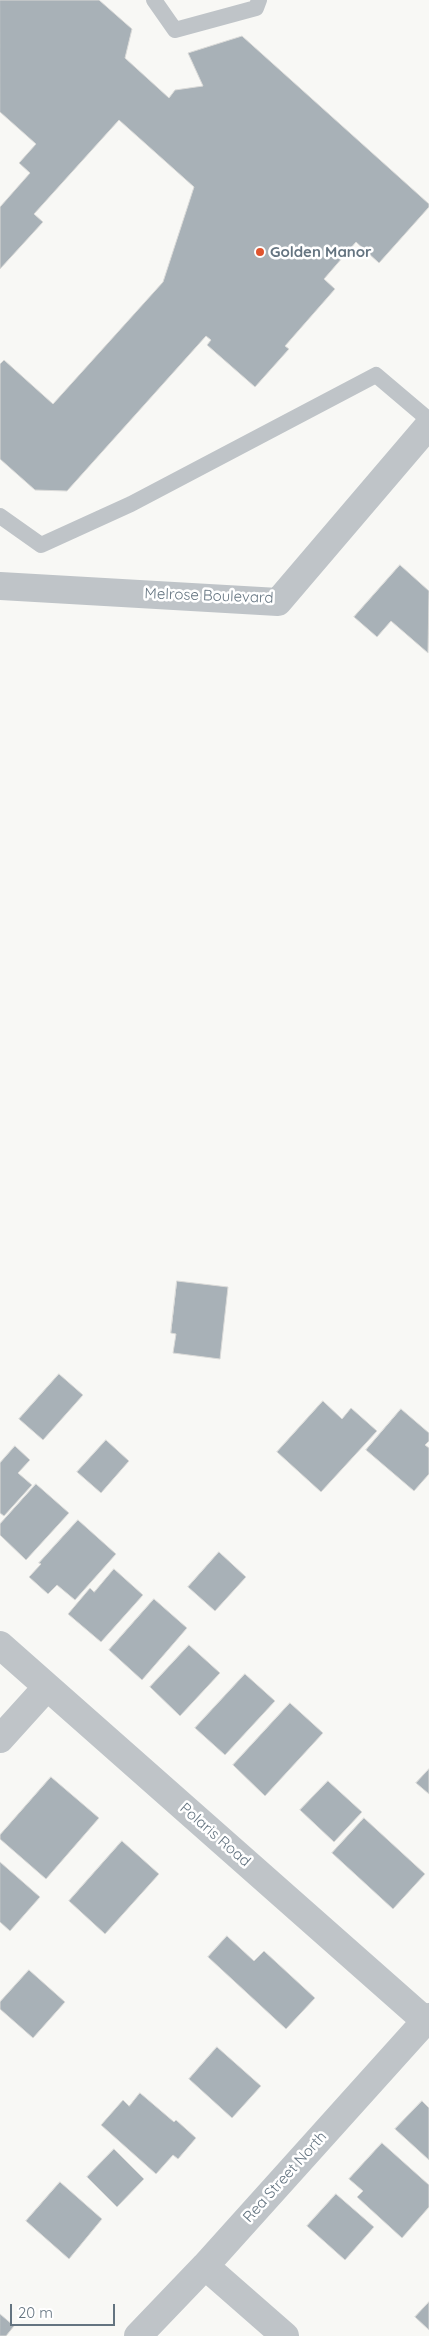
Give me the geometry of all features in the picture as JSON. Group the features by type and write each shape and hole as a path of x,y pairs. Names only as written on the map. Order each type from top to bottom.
{"street":[{"name":"Melrose Boulevard","path":"0,586 278,602 429,425"},
{"name":"Polaris Road","path":"0,1645 428,2021"},
{"path":"0,1739 47,1687"},
{"name":"Rea Street North","path":"138,2336 205,2266 428,2021"},
{"path":"205,2266 285,2336"}],"lane":[{"path":"154,0 175,30 256,8 259,0"},
{"path":"0,516 41,546 131,504 376,375 429,420"}],"building":[{"name":"Golden Manor","path":"0,0 99,0 132,29 125,58 169,98 175,90 203,86 188,53 242,36 429,204 429,207 379,263 356,242 324,279 335,289 285,346 289,349 255,387 207,345 211,340 206,336 67,491 35,490 0,459 0,364 4,360 53,404 163,282 194,187 119,120 34,214 43,222 0,269 0,207 30,173 19,163 36,144 0,112"},
{"path":"400,565 429,591 428,653 391,621 377,637 354,617"},
{"path":"177,1281 228,1287 220,1359 173,1353 176,1334 171,1333"},
{"path":"59,1374 83,1395 43,1440 19,1419"},
{"path":"323,1401 342,1419 351,1408 377,1431 321,1492 277,1452"},
{"path":"401,1409 429,1433 429,1441 425,1445 429,1448 429,1474 414,1491 366,1450"},
{"path":"106,1440 129,1461 101,1493 77,1472"},
{"path":"15,1446 30,1460 18,1473 32,1485 4,1516 0,1513 0,1463"},
{"path":"36,1484 69,1513 26,1560 0,1535 0,1524"},
{"path":"78,1520 116,1554 75,1600 57,1585 48,1594 29,1577 41,1564 39,1563"},
{"path":"219,1552 246,1577 215,1611 188,1587"},
{"path":"114,1569 143,1595 101,1642 68,1614 90,1588 94,1592"},
{"path":"154,1599 187,1628 142,1680 109,1650"},
{"path":"189,1645 220,1673 180,1716 150,1687"},
{"path":"245,1674 275,1701 225,1755 195,1728"},
{"path":"290,1703 323,1733 265,1796 233,1765"},
{"path":"429,1769 429,1794 416,1783"},
{"path":"51,1777 99,1818 46,1879 0,1839 0,1835"},
{"path":"328,1781 362,1812 334,1842 300,1810"},
{"path":"364,1818 425,1874 393,1909 332,1853"},
{"path":"122,1841 159,1874 105,1934 69,1901"},
{"path":"0,1862 40,1897 10,1931 0,1922"},
{"path":"227,1936 254,1961 264,1951 315,1998 286,2029 208,1957"},
{"path":"29,1970 65,2002 33,2038 0,2009 0,2002"},
{"path":"217,2047 261,2086 232,2118 189,2079"},
{"path":"140,2093 174,2122 176,2120 196,2138 178,2159 173,2155 156,2174 101,2125 123,2100 129,2106"},
{"path":"422,2101 429,2108 429,2160 395,2129"},
{"path":"382,2143 429,2185 429,2207 402,2238 357,2197 363,2191 349,2179"},
{"path":"114,2149 144,2179 117,2207 87,2177"},
{"path":"60,2182 102,2219 69,2259 26,2221"},
{"path":"336,2194 374,2227 345,2260 307,2226"},
{"path":"429,2302 429,2330 415,2317"},
{"path":"0,2314 14,2326 6,2336 0,2336"}],"place":[{"name":"Golden Manor","path":"260,252"}]}
